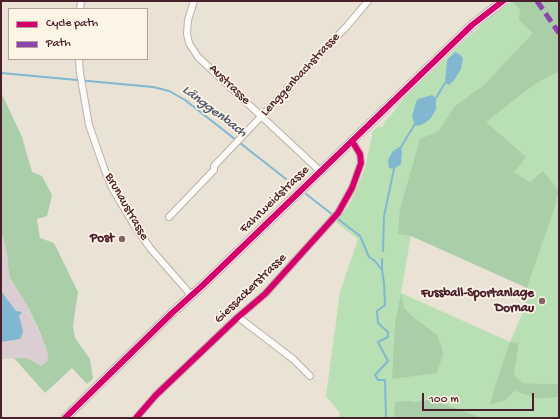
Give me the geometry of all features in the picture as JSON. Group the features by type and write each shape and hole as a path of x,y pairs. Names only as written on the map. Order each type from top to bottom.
{"street":[{"name":"Austrasse","path":"194,1 186,27 190,43 198,57 320,171"},
{"name":"Lenggenbachstrasse","path":"169,217 214,170 214,166 240,138 347,26 368,1"},
{"name":"Fahrweidstrasse","path":"66,418 191,295 472,25 503,1"},
{"name":"Brunaustrasse","path":"79,60 82,88 89,125 112,188 134,225 150,248 191,295"},
{"name":"Giessackerstrasse","path":"136,418 156,395 238,317 266,294 335,217 352,188 361,163 360,154 352,141"},
{"path":"238,317 293,359 310,376"}],"shaded area":[{"path":"1,187 2,233 7,254 9,276 27,305 47,350 48,360 41,366 27,358 1,359"}],"green space":[{"path":"512,1 559,1 559,190 543,172 530,182 514,172 411,235 401,293 510,342 522,314 527,288 559,192 559,384 523,383 514,375 519,343 490,405 506,400 515,391 537,399 559,397 559,418 482,418 431,399 443,418 338,418 340,413 326,396 340,292 358,239 336,222 350,204 365,168 373,131 379,126 381,128 385,123 384,122 404,98 467,38"},
{"path":"512,1 559,1 559,71 528,89 486,122 526,157 514,172 530,182 543,171 559,190 527,288 411,236 398,234 400,209 420,139 439,131 454,107 484,85 533,33 519,20 520,10"},
{"path":"1,92 22,137 32,172 42,176 52,195 47,216 37,219 40,238 54,243 78,292 73,326 75,338 90,359 93,379 87,384 72,368 45,393 14,358 27,358 41,366 48,360 47,350 38,328 27,305 9,276 7,254 2,233"},
{"path":"401,293 404,308 413,317 437,335 443,354 437,373 392,379 395,324"},
{"path":"510,342 519,343 514,375 523,383 559,384 559,397 537,399 515,391 506,400 490,405"},
{"path":"428,398 482,418 394,418 395,402 426,401"}],"water":[{"path":"455,52 463,58 461,69 449,85 445,83 447,60"},
{"path":"432,95 436,98 436,109 431,118 418,126 415,124 412,117 416,102 418,99"},
{"path":"401,147 402,152 401,164 394,169 389,168 388,160 393,151"},
{"path":"1,291 16,311 22,312 19,316 23,331 20,339 1,342"}],"waterway":[{"name":"Länggenbach","path":"1,73 153,87 169,91 185,100 286,179"},
{"path":"436,98 445,83"},
{"path":"401,147 415,124"},
{"path":"383,251 384,216 394,169"},
{"name":"Länggenbach","path":"306,194 360,236 369,257 375,261 382,270 385,305 377,311 378,323 388,332 388,337 378,342 388,361 375,375 378,380 385,380 386,418"},
{"name":"Länggenbach","path":"382,259 382,269"}],"marked path":[{"path":"537,1 559,33"}],"cycle path":[{"path":"65,418 172,313 203,285 472,25 503,1"},
{"path":"136,418 156,395 238,317 265,294 338,213 352,188 361,163 360,154 352,141"}],"place":[{"name":"Post","path":"122,239"},
{"name":"Fussball-Sportanlage Dornau","path":"542,301"}]}
